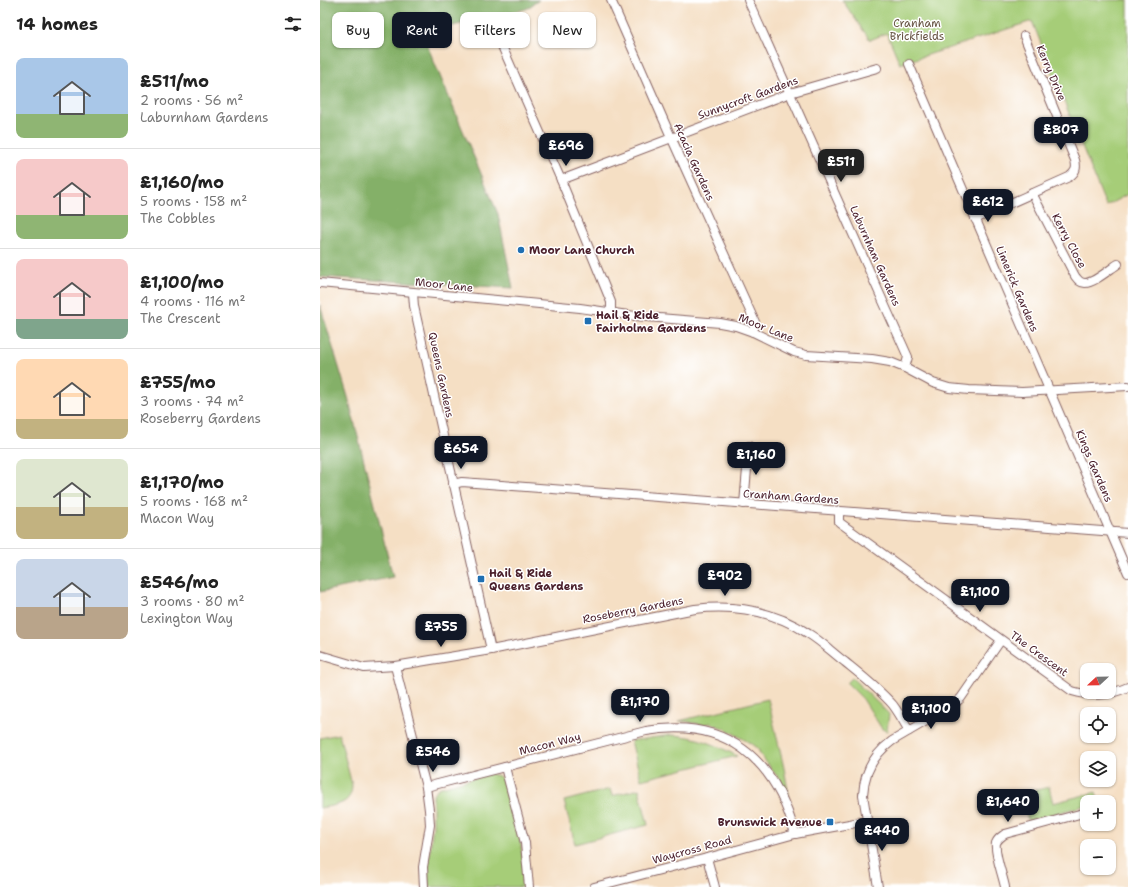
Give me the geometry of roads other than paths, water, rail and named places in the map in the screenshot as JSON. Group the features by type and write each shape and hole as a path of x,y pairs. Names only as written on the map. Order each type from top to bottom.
{"street":[{"name":"Acacia Gardens","path":"611,0 755,322 753,332"},
{"name":"Laburnham Gardens","path":"751,1 790,93 908,357 905,368"},
{"name":"Kerry Drive","path":"975,219 1069,177 1074,173 1076,168 1075,160 1024,36"},
{"path":"503,48 561,180 611,302 611,313"},
{"name":"Limerick Gardens","path":"909,64 1049,390"},
{"name":"Sunnycroft Gardens","path":"561,180 790,93 877,68"},
{"name":"Kerry Close","path":"1032,193 1079,281 1085,283 1091,282 1118,264"},
{"name":"Moor Lane","path":"320,283 580,308 635,316 736,326 753,332 794,352 806,355 872,359 890,362 949,388 1022,392 1128,386"},
{"name":"Queens Gardens","path":"412,293 453,484 491,650"},
{"name":"Kings Gardens","path":"1049,390 1128,573"},
{"path":"744,504 749,446"},
{"name":"Cranham Gardens","path":"453,484 470,483 1128,533"},
{"name":"The Crescent","path":"839,511 839,522 1072,690 1083,694 1104,695 1128,687"},
{"name":"Roseberry Gardens","path":"320,655 364,668 395,666 491,650 695,609 710,607 736,607 775,616 810,634 882,694 893,705 909,731"},
{"path":"878,887 862,795 870,763 883,747 952,706 960,698 1001,640"},
{"path":"395,666 426,787 430,810 430,825 423,867 424,887"},
{"name":"Macon Way","path":"426,787 653,730 690,728 704,731 736,744 750,753 774,782 782,798 795,834"},
{"path":"505,766 525,844 529,887"},
{"path":"1005,887 997,854 996,845 999,838 1005,834 1080,814"},
{"name":"Waycross Road","path":"594,887 615,884 795,834 866,821"},
{"path":"707,858 715,887"}],"place":[{"name":"Moor Lane Church","path":"521,250"},
{"name":"Hail & Ride Fairholme Gardens","path":"588,321"},
{"name":"Hail & Ride Queens Gardens","path":"481,579"},
{"name":"Brunswick Avenue","path":"830,822"}],"park label":[{"name":"Cranham Brickfields","path":"917,29"}]}
